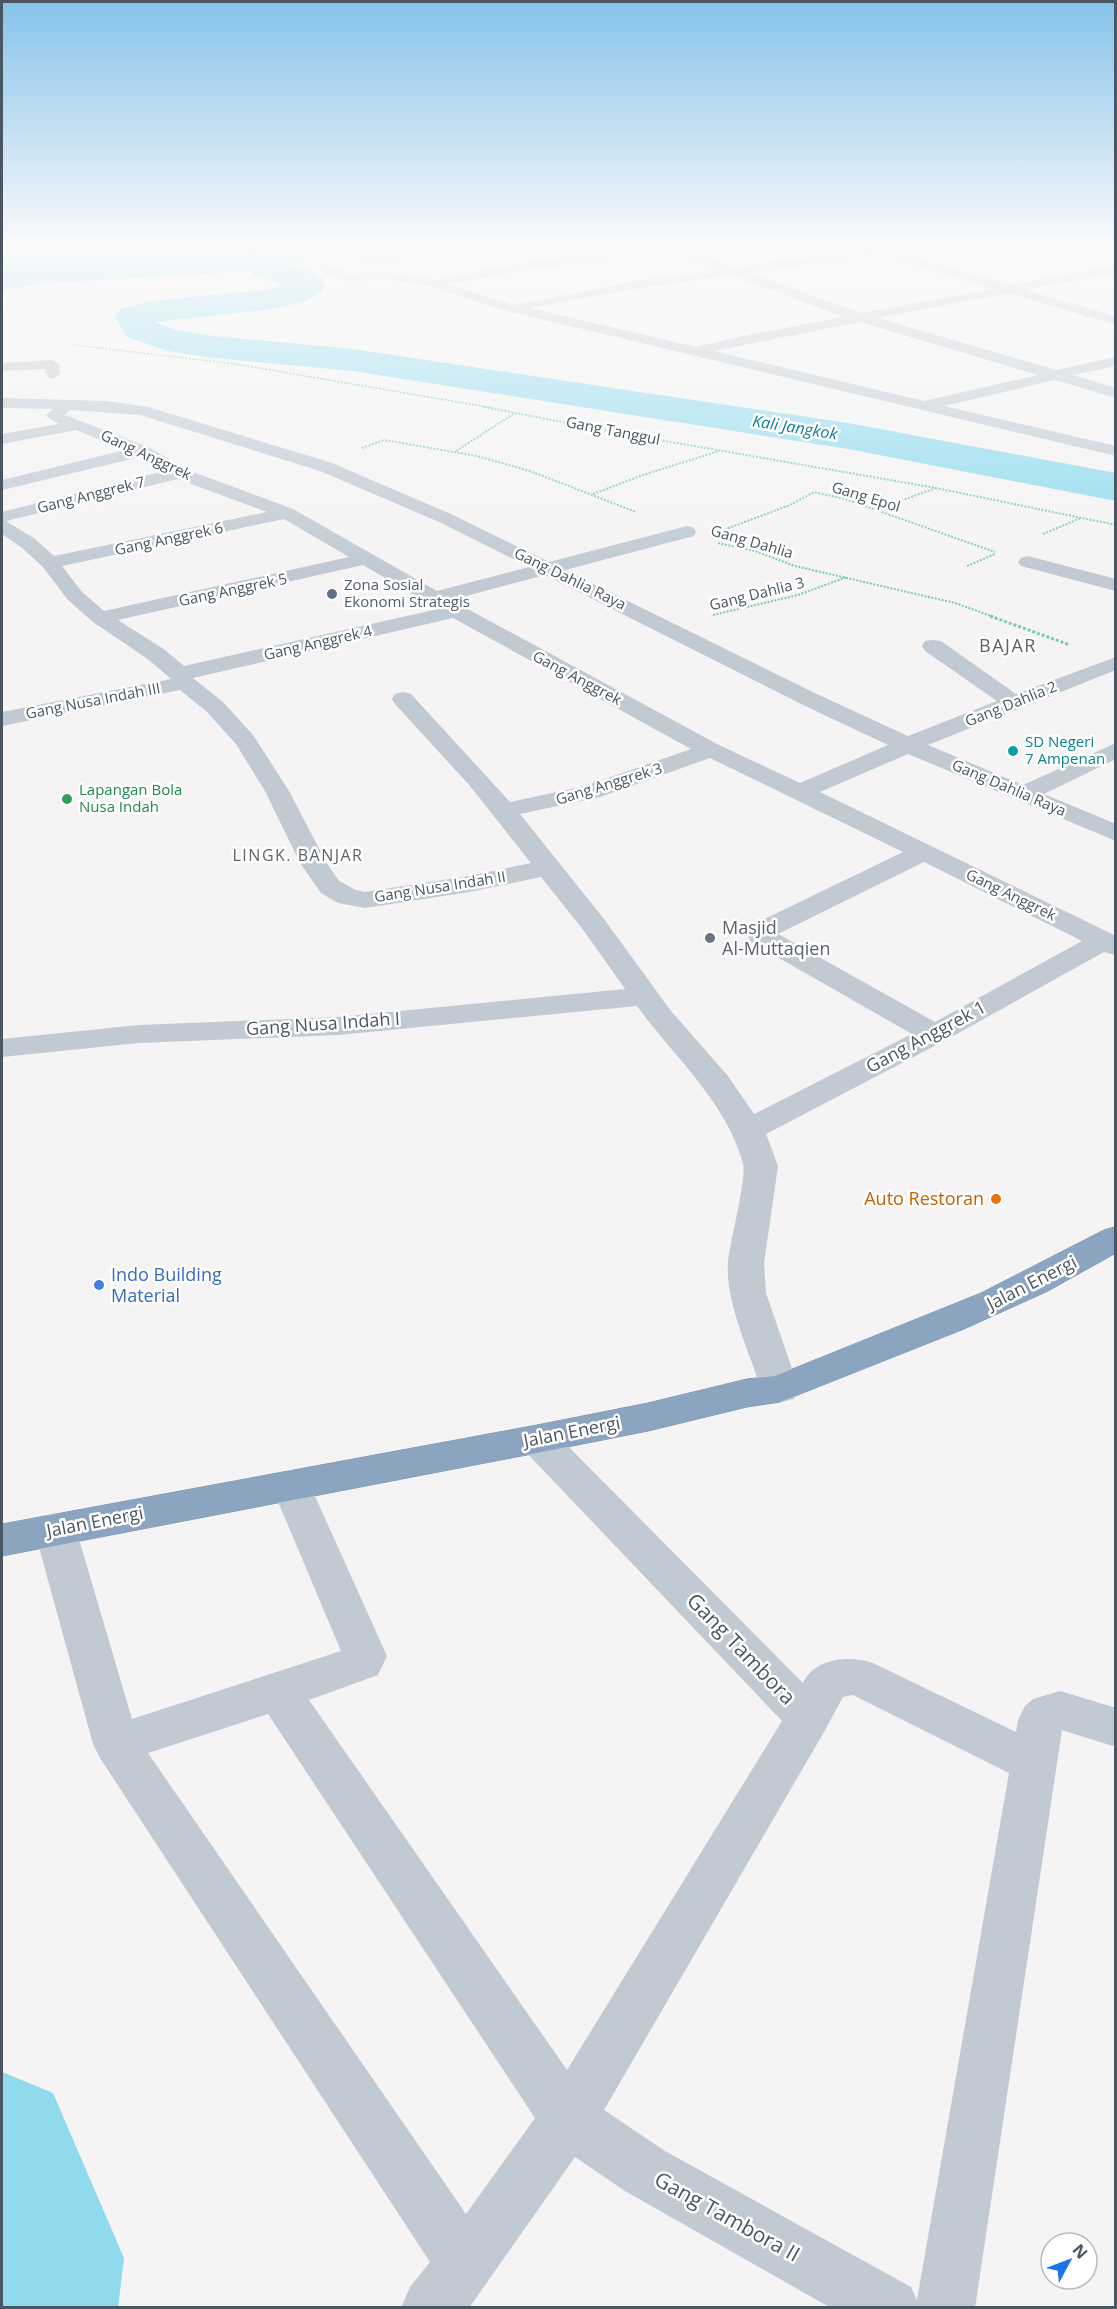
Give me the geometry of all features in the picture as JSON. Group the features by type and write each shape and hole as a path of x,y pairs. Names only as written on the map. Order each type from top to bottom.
{"highway":[{"name":"Jalan Energi","path":"2,1540 537,1439 648,1417 747,1393 780,1389 985,1307 1116,1238"}],"street":[{"path":"706,355 1116,451"},
{"path":"984,355 1116,393"},
{"path":"926,405 1116,361"},
{"path":"2,368 52,364 52,374"},
{"name":"Gang Dahlia Raya","path":"2,403 107,406 142,410 326,466 408,500 670,628 811,700 908,745 1116,833"},
{"name":"Gang Anggrek","path":"66,405 54,416 142,451 179,472 287,513 455,611 711,750 1109,944"},
{"path":"2,440 78,425"},
{"path":"2,429 22,435"},
{"path":"2,485 142,451"},
{"path":"309,480 326,466"},
{"name":"Gang Anggrek 7","path":"2,518 179,472"},
{"name":"Gang Anggrek 6","path":"50,563 287,513"},
{"name":"Gang Nusa Indah II","path":"2,526 28,543 50,563 75,596 100,618 157,655 215,707 245,740 278,791 313,863 330,887 348,897 364,900 469,884 547,868"},
{"path":"434,598 547,568 694,535"},
{"name":"Gang Anggrek 5","path":"100,618 365,559"},
{"path":"1028,562 1116,585"},
{"name":"Gang Anggrek 4","path":"182,678 455,611"},
{"path":"933,646 1014,704"},
{"name":"Gang Dahlia 2","path":"799,792 908,745 1114,663"},
{"name":"Gang Nusa Indah III","path":"2,719 182,678"},
{"path":"403,699 485,785 625,966 644,996 717,1083 748,1130 761,1166 746,1263 748,1293 780,1389"},
{"name":"Gang Anggrek 3","path":"505,810 591,792 711,750"},
{"path":"1024,794 1116,750"},
{"path":"922,853 760,932 761,936 935,1034"},
{"name":"Gang Anggrek 1","path":"748,1130 1109,944"},
{"name":"Gang Nusa Indah I","path":"2,1048 140,1034 338,1026 644,996"},
{"name":"Gang Tambora","path":"537,1439 808,1718 822,1689 830,1680 857,1676 1033,1763"},
{"path":"116,1744 278,1692 362,1662 365,1656 291,1485"},
{"path":"55,1529 116,1744 466,2264"},
{"path":"278,1692 568,2119"},
{"path":"945,2307 1041,1720 1049,1713 1060,1710 1116,1728"},
{"path":"431,2307 466,2264 568,2119 808,1718"},
{"name":"Gang Tambora II","path":"568,2119 645,2171 891,2307"}],"path":[{"name":"Gang Tanggul","path":"155,355 235,364 515,412 936,488 1116,525"},
{"path":"455,452 515,412"},
{"name":"Gang Dahlia","path":"384,440 455,452 530,471 694,535 755,551 795,566 955,603 1035,630 1114,663"},
{"path":"593,495 640,476 720,450"},
{"path":"874,510 936,488"},
{"name":"Gang Epol","path":"694,535 790,505 814,492 845,499 997,552 967,566"},
{"name":"Gang Dahlia 3","path":"670,628 750,604 811,592 847,578"}],"waterway":[{"name":"Kali Jangkok","path":"297,355 353,360 848,436 1116,487"},
{"path":"2,2144 48,2258 41,2308"}],"place":[{"name":"Zona Sosial Ekonomi Strategis","path":"332,594"},
{"name":"SD Negeri 7 Ampenan","path":"1013,751"},
{"name":"Lapangan Bola Nusa Indah","path":"67,799"},
{"name":"Masjid Al-Muttaqien","path":"710,938"},
{"name":"Auto Restoran","path":"996,1199"},
{"name":"Indo Building Material","path":"99,1285"}],"district":[{"name":"BAJAR","path":"1008,646"},
{"name":"LINGK. BANJAR","path":"298,855"}]}
